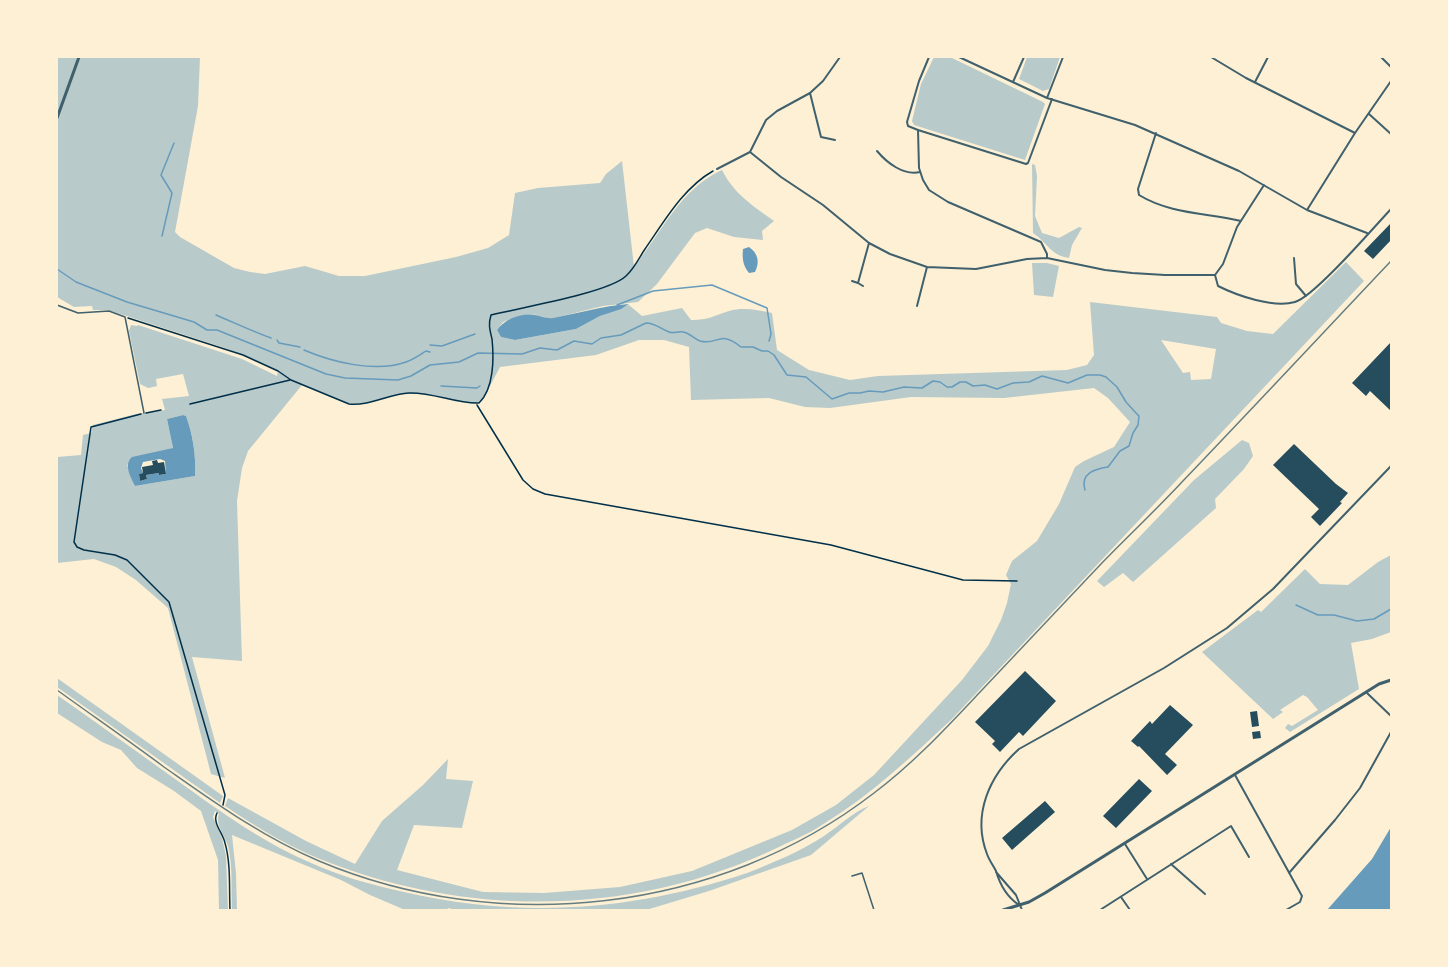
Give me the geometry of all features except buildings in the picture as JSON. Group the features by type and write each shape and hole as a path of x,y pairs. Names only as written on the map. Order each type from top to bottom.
{"street":[{"path":"57,118 79,57"},
{"path":"717,169 750,152 770,116 810,93 823,81 840,57"},
{"path":"929,57 907,122 908,126 918,130 1026,164 1052,99"},
{"path":"959,57 1047,98 1118,119 1156,134 1264,185 1307,210 1367,233"},
{"path":"1013,82 1024,57"},
{"path":"1047,98 1063,57"},
{"path":"1211,57 1355,133"},
{"path":"1255,82 1268,57"},
{"path":"1381,57 1391,67"},
{"path":"1307,210 1391,81"},
{"path":"810,93 821,137 835,140"},
{"path":"1369,114 1391,134"},
{"path":"918,130 920,172 929,190 948,202 1041,242 1047,258"},
{"path":"1156,134 1138,189 1139,195 1185,212 1241,221"},
{"path":"750,152 824,205 869,243 890,254 927,267 976,269 1027,259 1047,258 1132,273 1215,275"},
{"path":"877,152 886,162 896,167 911,173 920,172"},
{"path":"1215,275 1223,264 1237,227 1264,185"},
{"path":"1215,275 1218,286 1253,299 1288,303 1299,301 1364,239 1391,208"},
{"path":"858,283 869,243"},
{"path":"1294,258 1296,284 1306,296"},
{"path":"917,306 927,267"},
{"path":"852,281 863,286"},
{"path":"1019,905 1010,898 996,872 987,854 983,838 982,821 985,796 994,777 1005,762 1019,749 1173,663 1227,628 1273,589 1391,466"},
{"path":"1003,910 1045,893 1366,692 1391,680"},
{"path":"1366,692 1391,716"},
{"path":"1289,873 1360,788 1391,732"},
{"path":"1235,775 1302,896 1300,902 1286,910"},
{"path":"1100,910 1231,826 1249,857"},
{"path":"1125,844 1147,879"},
{"path":"1171,864 1205,894"},
{"path":"996,872 1016,895 1022,910"},
{"path":"1121,897 1130,910"}],"lane":[{"path":"57,305 78,314 109,311 125,317 144,413"},
{"path":"852,876 862,873 874,910"}],"path":[{"path":"125,317 228,349 259,362 291,380 349,404 357,405 392,395 411,393 476,404 482,401 488,391 492,357 488,324 490,315 614,284 629,274 664,221 687,193 705,175 717,169"},
{"path":"190,404 291,380"},
{"path":"476,404 523,480 533,489 545,494 831,545 963,580 1017,581"},
{"path":"161,410 90,428 74,543 80,549 115,555 127,560 169,602 225,795 223,805"},
{"path":"217,813 215,822 225,843 228,857 230,910"}],"shaded area":[{"path":"57,57 200,57 198,106 175,232 234,268 250,272 265,274 305,266 339,276 365,276 488,248 509,235 515,193 538,188 600,183 606,174 622,161 634,267 683,200 707,178 722,170 738,192 774,221 762,231 763,240 734,237 707,228 695,233 657,284 638,302 603,306 550,319 533,314 518,316 503,322 497,330 501,337 515,340 576,329 600,316 629,305 642,316 682,308 691,320 734,310 750,309 772,313 777,350 809,370 850,380 878,376 1067,370 1087,365 1094,355 1090,302 1217,317 1221,323 1247,331 1273,334 1346,262 1364,281 951,720 859,800 809,832 728,869 673,885 616,896 559,901 502,900 445,894 388,882 333,864 291,846 225,806 228,798 306,841 355,864 382,821 423,785 448,759 446,779 473,781 462,828 414,825 397,870 483,892 544,893 620,887 692,871 792,830 836,805 874,775 962,680 988,646 1001,620 1011,584 1006,575 1012,561 1037,541 1059,504 1075,467 1114,447 1130,422 1108,398 1094,388 1004,398 911,397 830,408 805,407 769,398 691,400 689,347 664,340 639,340 596,355 500,367 482,401 476,404 425,394 401,394 365,403 349,404 302,385 248,451 242,468 237,501 242,661 192,657 225,778 211,774 168,608 136,580 116,567 94,559 57,563 57,457 81,455 83,435 91,433 93,425 136,414 165,410 162,399 189,396 183,374 156,379 157,386 148,388 140,384 129,331 131,325 138,325 242,359 277,376 278,371 228,349 108,310 93,310 92,306 74,307 57,297","holes":["1161,340 1216,349 1211,379 1191,380 1190,372 1183,373","186,416 192,438 195,476 135,486 127,465 173,448 167,419"]},
{"path":"934,57 950,57 1045,104 1025,160 914,125 912,121 921,84"},
{"path":"1027,57 1060,57 1049,89 1043,91 1019,79"},
{"path":"1032,164 1035,165 1037,176 1035,216 1042,233 1059,238 1079,227 1082,228 1072,245 1069,258 1057,254 1033,233"},
{"path":"1032,263 1059,266 1053,297 1034,295"},
{"path":"1242,440 1249,443 1253,456 1244,469 1215,499 1216,508 1133,582 1123,573 1104,587 1097,581 1194,480"},
{"path":"1391,555 1391,632 1351,643 1359,689 1290,732 1285,728 1288,724 1292,726 1318,710 1307,697 1303,695 1280,710 1283,712 1273,719 1202,652 1258,610 1261,612 1305,569 1320,584 1348,585"},
{"path":"57,678 223,796 220,803 57,687"},
{"path":"57,695 219,810 290,853 356,880 447,900 491,906 534,908 577,907 662,896 705,886 777,861 815,841 869,806 811,855 709,891 646,910 456,910 448,908 447,910 405,910 341,880 232,835 237,910 232,910 230,854 219,826 219,814 215,811 213,817 222,838 226,856 228,910 219,910 218,860 201,811 137,768 121,750 102,742 57,713"}],"water":[{"path":"749,247 758,261 755,272 749,273 744,265 743,249"},
{"path":"629,304 576,329 515,340 501,337 497,330 504,323 519,316 535,315 553,318"},
{"path":"186,416 194,446 195,476 135,486 128,467 132,457 173,448 167,419","holes":["160,459 165,461 166,474 146,475 147,479 140,481 139,474 143,473 141,468 143,462"]},
{"path":"1391,827 1391,910 1327,910 1372,859"}],"waterway":[{"path":"162,236 172,193 161,175 174,143"},
{"path":"57,269 76,282 127,302 194,322 207,330 217,330 326,374 345,378 398,380 411,376 430,365 459,362 478,353 522,354 540,348 557,350 574,341 592,344 601,338 621,335 646,323 671,333 685,333 700,341 728,339 741,347 768,351 774,355 787,375 806,377 832,399 849,393 883,392 904,387 922,388 933,381 940,382 947,387 966,382 973,386 985,385 997,389 1013,383 1029,382 1042,376 1068,383 1087,375 1100,375 1106,377 1117,387 1126,402 1139,416 1138,425 1129,446 1120,451 1108,467 1094,471 1087,476 1084,484 1085,490"},
{"path":"617,305 653,291 712,285 767,308 771,334 769,341"},
{"path":"216,315 271,338"},
{"path":"430,345 442,346 475,334"},
{"path":"277,340 279,343 300,347"},
{"path":"304,350 340,362 367,366 394,365 414,359 426,351 430,352"},
{"path":"441,386 477,388 480,386"},
{"path":"1296,605 1318,615 1334,615 1357,621 1374,619 1391,609"}],"railway":[{"path":"57,690 201,793 258,830 319,861 388,885 460,899 533,905 606,900 678,887 747,865 813,833 874,793 916,757 1391,261"}]}
